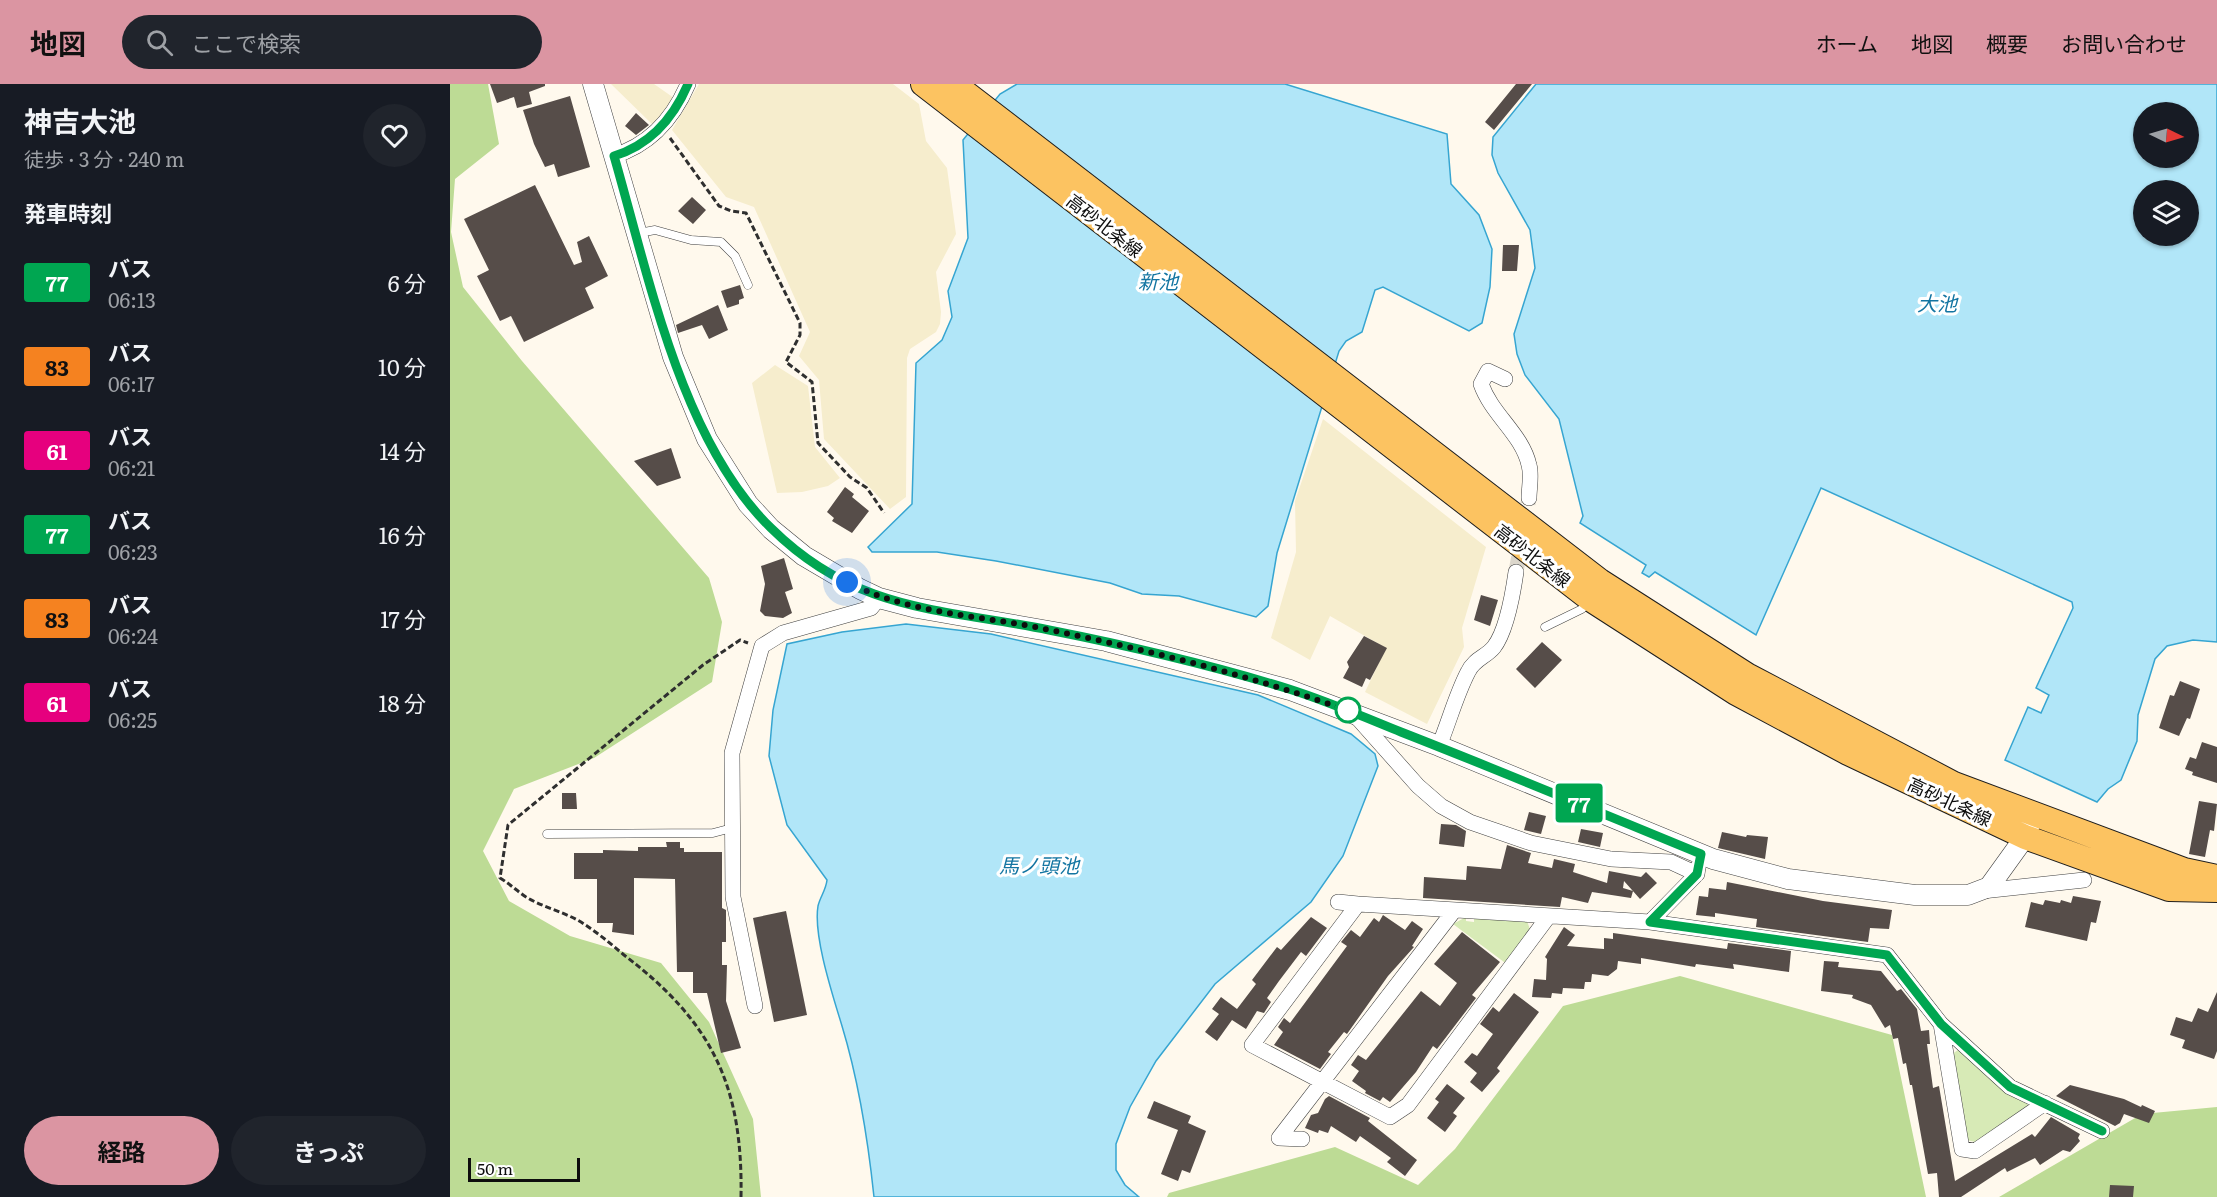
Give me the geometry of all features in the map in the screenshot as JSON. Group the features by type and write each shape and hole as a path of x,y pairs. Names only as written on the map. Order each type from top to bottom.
{"main road":[{"name":"高砂北条線","path":"923,84 962,98 1349,401 1590,599 1736,693 1848,753 2029,827 2169,889 2217,890"},
{"name":"高砂北条線","path":"1349,401 1600,581 1747,675 1954,784 2029,827 2217,877"}],"street":[{"path":"593,84 685,389 707,439 748,504 771,529 804,556 834,576 879,598 917,608 1106,641 1279,686 1439,746 1701,854 1751,871 1830,885 1942,896 2084,880"},
{"path":"614,156 639,146 662,126 680,104 688,84"},
{"path":"1505,379 1488,371 1481,384 1488,403 1508,425 1524,450 1530,466 1528,498"},
{"path":"1439,746 1468,671 1476,660 1489,653 1496,644 1511,604 1516,572"},
{"path":"755,1005 733,897 732,753 762,646 783,633 871,608 879,598"},
{"path":"1352,712 1418,786 1441,806 1470,822 1531,843 1611,859 1671,862 1697,874"},
{"path":"1982,891 2001,873 2029,827"},
{"path":"1650,922 1697,874 1701,854"},
{"path":"1338,902 1453,912 1650,922 1887,955 1941,1024 2010,1087 2102,1131"},
{"path":"1358,904 1252,1045 1390,1118 1408,1106 1548,917"},
{"path":"1302,1139 1279,1138 1453,912"},
{"path":"1941,1024 1962,1149 1975,1151 2045,1103"}],"lane":[{"path":"637,234 655,230 691,240 721,242 735,256 748,285"},
{"path":"1545,627 1582,609 1590,599"},
{"path":"547,834 713,833 732,828"}],"path":[{"path":"662,126 719,206 731,211 746,213 800,323 800,335 786,362 812,382 818,442 850,477 867,488 884,513"},
{"path":"741,1197 742,1162 737,1124 717,1060 702,1030 676,999 649,974 583,923 527,897 500,878 508,825 703,665 740,640 762,646"}],"shaded area":[{"path":"611,84 654,84 674,98 654,126"},
{"path":"699,84 893,84 919,104 926,141 947,168 956,234 936,272 941,312 940,324 936,332 910,349 907,358 906,497 890,509 824,439 819,380 799,356 810,332 754,207 726,197 672,130"},
{"path":"775,365 808,386 815,447 840,478 828,486 802,492 777,493 752,383"},
{"path":"1323,419 1486,547 1462,628 1464,647 1427,724 1365,692 1386,648 1330,616 1310,660 1271,638 1296,552 1295,501"}],"green space":[{"path":"450,84 488,84 499,144 455,179 451,232 463,287 522,361 709,578 722,622 712,682 594,758 514,789 483,851 509,901 570,936 661,963 709,1022 753,1119 761,1197 450,1197"},
{"path":"1466,917 1466,921 1474,922 1474,918 1527,921 1531,932 1508,965 1453,924"},
{"path":"1680,976 1892,1035 1926,1197 1167,1197 1169,1193 1335,1147 1418,1185 1455,1149 1563,1006"},
{"path":"1958,1050 2027,1102 2029,1110 1975,1142 1967,1140 1952,1054"},
{"path":"2217,1107 2217,1197 1999,1197 2142,1114"}],"water":[{"name":"新池","path":"1017,84 1285,84 1447,134 1451,184 1479,215 1492,249 1490,287 1482,323 1469,331 1383,287 1375,290 1362,332 1346,341 1339,351 1277,553 1268,606 1256,617 1179,596 1142,594 1110,583 996,561 937,552 872,552 868,547 912,504 916,363 942,340 952,317 948,291 968,238 963,140 1000,94"},
{"name":"大池","path":"1536,84 2217,84 2217,642 2193,640 2167,646 2155,659 2138,715 2137,741 2121,780 2108,789 2097,802 2005,760 2028,707 2041,713 2049,695 2036,688 2073,608 2072,602 1821,488 1756,635 1655,572 1649,577 1642,573 1646,565 1580,523 1583,516 1559,419 1525,375 1517,354 1514,334 1535,268 1530,230 1498,173 1492,155 1493,137"},
{"name":"馬ノ頭池","path":"906,624 991,634 1258,695 1351,734 1375,754 1378,766 1343,856 1311,902 1215,984 1156,1061 1130,1107 1116,1144 1116,1170 1125,1185 1139,1197 874,1197 858,1090 818,933 818,906 827,880 787,825 769,756 773,710 787,644 842,632"}],"building":[{"path":"490,84 545,84 545,86 529,92 532,104 517,108 514,97 497,103"},
{"path":"1516,84 1532,84 1494,130 1485,122"},
{"path":"570,96 590,167 558,177 554,164 545,167 534,144 523,110"},
{"path":"636,113 649,125 636,135 625,126"},
{"path":"535,185 574,265 582,262 577,242 589,236 608,276 585,288 594,308 524,342 511,316 500,321 477,276 489,270 464,219"},
{"path":"692,197 706,210 693,224 678,211"},
{"path":"1503,245 1519,245 1517,271 1502,271"},
{"path":"740,285 744,298 739,300 739,304 727,308 721,291"},
{"path":"718,305 728,330 709,339 702,325 678,333 676,325"},
{"path":"671,448 681,478 657,486 634,461"},
{"path":"845,487 854,494 852,497 869,511 852,533 832,521 834,518 827,512"},
{"path":"784,558 793,589 785,592 792,613 783,618 765,616 760,611 765,584 761,566"},
{"path":"1481,595 1498,600 1490,626 1474,620"},
{"path":"1364,636 1387,648 1370,680 1366,678 1362,687 1343,678 1349,667 1347,662"},
{"path":"1542,642 1562,660 1535,688 1516,669"},
{"path":"2180,681 2200,689 2190,719 2187,718 2179,736 2159,728 2170,695 2174,696"},
{"path":"2202,742 2217,747 2217,783 2192,775 2193,772 2185,769 2190,757 2196,759"},
{"path":"562,793 576,793 577,809 562,809"},
{"path":"2199,801 2217,804 2214,831 2210,830 2205,857 2189,854"},
{"path":"1529,812 1546,816 1541,834 1524,830"},
{"path":"1441,824 1456,825 1466,831 1464,847 1439,844"},
{"path":"1581,829 1603,833 1600,847 1578,842"},
{"path":"1722,832 1746,837 1747,835 1768,837 1765,859 1718,848"},
{"path":"666,842 680,842 680,848 684,848 684,852 722,852 722,908 726,910 726,942 722,942 722,965 727,965 726,1001 741,1048 721,1053 707,993 693,993 693,972 677,972 675,879 634,878 634,935 612,932 613,923 597,923 597,879 574,879 574,853 603,853 603,850 638,851 638,847 667,847"},
{"path":"1507,845 1531,853 1528,863 1552,868 1554,859 1575,864 1573,872 1607,883 1609,871 1641,877 1646,872 1657,883 1640,899 1633,891 1631,898 1592,892 1588,903 1562,897 1560,907 1423,898 1424,877 1466,880 1467,866 1501,869","holes":["1624,881 1633,891 1623,888"]},
{"path":"1727,882 1823,901 1892,910 1889,929 1870,928 1868,942 1756,927 1757,919 1715,913 1715,917 1696,915 1699,896 1708,897 1709,888 1726,890"},
{"path":"2073,896 2101,901 2096,923 2091,922 2087,941 2025,927 2031,902 2043,905 2045,900 2060,903 2061,900 2071,903"},
{"path":"786,911 807,1015 774,1022 753,918"},
{"path":"1383,915 1405,930 1412,921 1423,929 1412,946 1414,947 1388,976 1347,1034 1344,1032 1328,1052 1331,1054 1320,1069 1274,1045 1283,1032 1278,1027 1284,1018 1290,1023 1347,946 1341,942 1351,930 1360,937 1374,918 1379,922"},
{"path":"1311,917 1327,928 1306,956 1301,952 1279,981 1267,998 1271,1002 1264,1013 1257,1011 1246,1029 1232,1020 1217,1041 1205,1032 1219,1014 1212,1009 1221,997 1237,1009 1256,984 1252,980 1277,947 1281,950"},
{"path":"1564,927 1575,935 1567,946 1604,949 1604,938 1613,939 1613,933 1727,949 1728,943 1791,951 1789,972 1733,964 1734,969 1696,964 1695,967 1641,958 1641,964 1618,961 1617,969 1608,976 1592,974 1591,982 1585,982 1584,989 1563,988 1562,994 1552,993 1551,998 1532,997 1534,979 1546,980 1547,959 1545,957"},
{"path":"1462,932 1500,962 1472,995 1476,998 1437,1049 1433,1046 1416,1072 1390,1102 1383,1097 1380,1101 1365,1093 1366,1091 1352,1081 1359,1071 1351,1065 1358,1055 1366,1060 1421,991 1440,1006 1457,983 1434,964"},
{"path":"1824,961 1839,962 1838,967 1881,971 1897,991 1901,989 1917,1009 1921,1031 1929,1030 1930,1044 1927,1044 1933,1088 1939,1086 1955,1181 2032,1134 2035,1137 2051,1117 2080,1134 2078,1138 2080,1141 2070,1152 2063,1150 2040,1165 2035,1158 2007,1172 2005,1168 1961,1197 1939,1197 1937,1173 1928,1174 1912,1085 1910,1085 1906,1063 1903,1064 1898,1038 1893,1039 1890,1025 1885,1028 1871,1005 1852,998 1853,995 1821,991"},
{"path":"2217,992 2217,1051 2214,1059 2182,1048 2185,1040 2170,1035 2176,1017 2192,1022 2198,1008 2208,1012"},
{"path":"1514,993 1539,1012 1497,1068 1500,1071 1482,1092 1470,1082 1477,1073 1464,1062 1472,1053 1477,1056 1493,1034 1480,1024 1493,1007 1499,1012"},
{"path":"1447,1084 1465,1098 1453,1113 1457,1116 1445,1132 1427,1118 1439,1102 1435,1099"},
{"path":"2070,1085 2124,1099 2155,1111 2149,1123 2124,1114 2120,1123 2115,1126 2056,1096"},
{"path":"1329,1096 1370,1118 1368,1121 1417,1160 1405,1176 1387,1162 1391,1158 1360,1136 1356,1142 1331,1126 1328,1133 1319,1130 1318,1133 1305,1128 1311,1115 1318,1113"},
{"path":"1154,1101 1191,1116 1188,1123 1206,1131 1190,1173 1182,1170 1178,1181 1161,1174 1178,1130 1147,1118"},
{"path":"2110,1185 2134,1186 2133,1197 2109,1197"}],"tunnel":[{"path":"1516,572 1529,498"}],"bus line":[{"name":"77","path":"688,84 680,104 650,138 639,146 614,156 673,357 707,439 748,504 771,529 804,556 834,576 879,598 917,608 1106,641 1290,690 1439,746 1701,854 1697,874 1650,922 1766,940 1887,955 1941,1024 2010,1087 2102,1131"}],"route":[{"path":"847,582 879,598 917,608 1106,641 1290,690 1352,712 1348,710"}]}
